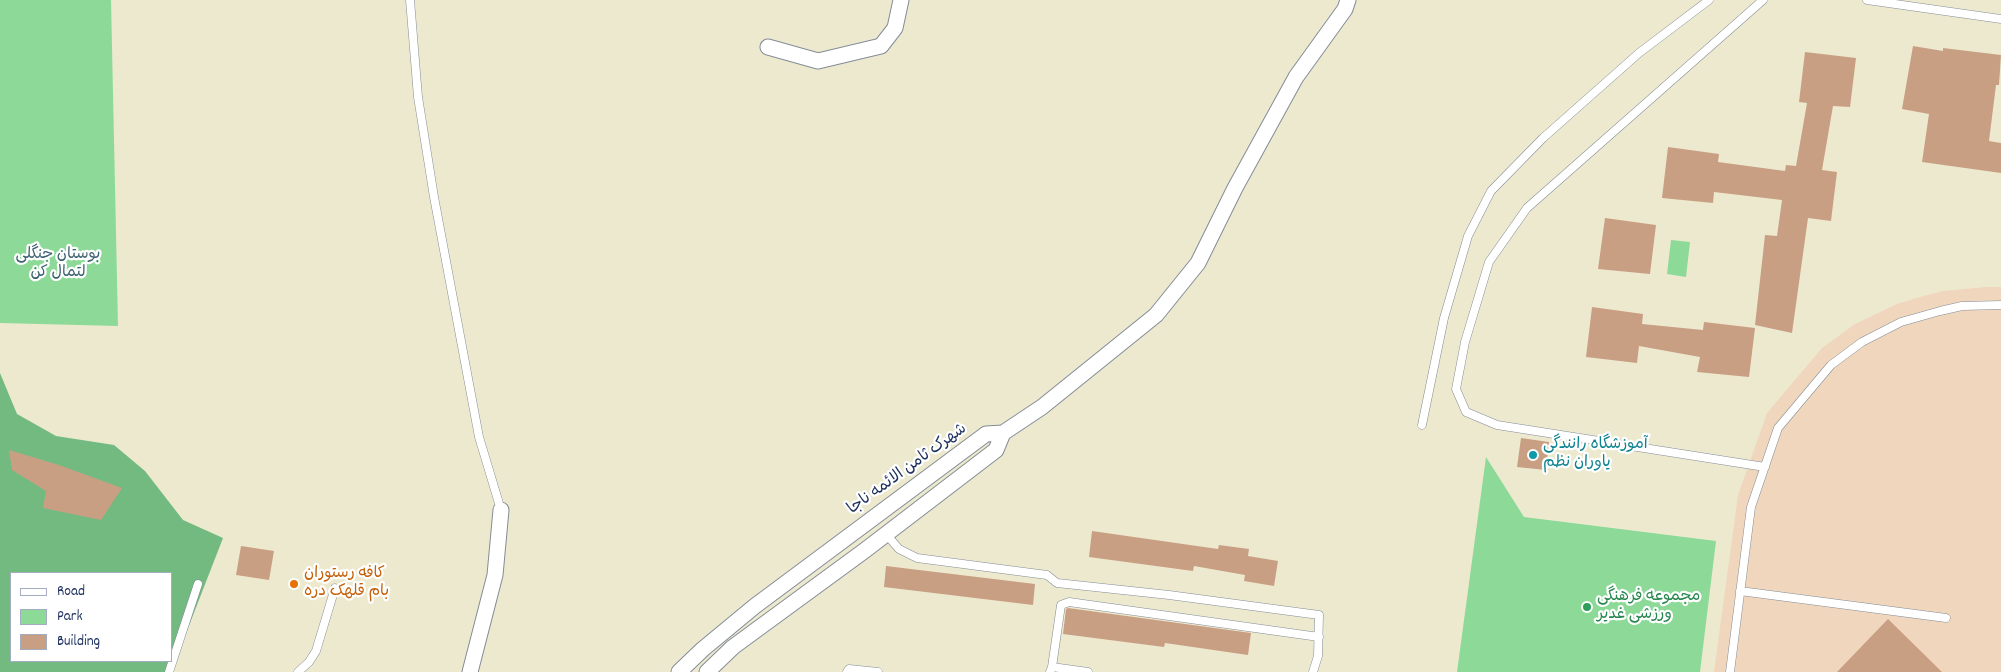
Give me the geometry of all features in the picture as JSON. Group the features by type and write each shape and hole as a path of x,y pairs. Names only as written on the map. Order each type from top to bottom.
{"street":[{"path":"768,48 818,61 882,46 895,28 902,0"},
{"path":"707,672 733,647 996,450 1003,433 1042,407 1156,315 1198,263 1235,188 1296,78 1344,9 1348,0"},
{"name":"شهرک ثامن الائمه ناجا","path":"678,672 755,606 986,434 1003,433"},
{"path":"470,672 495,575 501,510"},
{"path":"873,518 886,534"},
{"path":"712,641 724,655"}],"lane":[{"path":"410,0 418,98 434,196 479,437 501,510"},
{"path":"1422,425 1444,318 1468,236 1492,191 1543,138 1639,53 1709,0"},
{"path":"1763,0 1527,208 1489,262 1465,342 1456,389 1466,412 1496,425 1764,467"},
{"path":"1867,0 2001,19"},
{"path":"1730,672 1751,507 1778,428 1831,364 1862,342 1901,322 1940,310 1962,306 2001,305"},
{"path":"886,534 899,549 917,558 1046,575 1056,583 1169,595 1319,615 1318,656 1313,672"},
{"path":"169,672 198,584"},
{"path":"298,672 309,662 316,651 335,588"},
{"path":"1740,591 1946,618"},
{"path":"1088,672 1051,670 1061,605 1069,602 1319,637"},
{"path":"847,672 849,669 878,672"}],"shaded area":[{"path":"2001,287 2001,672 1714,672 1738,495 1767,413 1822,348 1855,324 1897,304 1923,296 1943,291"}],"green space":[{"name":"بوستان جنگلی لتمال کن","path":"0,0 111,0 118,326 0,323"},
{"path":"1671,240 1690,242 1686,277 1667,274"},
{"path":"0,373 17,414 56,436 114,445 145,471 183,520 223,538 171,672 0,672"},
{"name":"مجموعه فرهنگی ورزشی غدیر","path":"1486,457 1524,517 1716,541 1700,672 1457,672"}],"building":[{"path":"1913,46 1943,51 1943,48 2001,55 1999,85 1996,85 1989,141 2001,143 2001,173 1922,162 1929,114 1902,109"},
{"path":"1805,52 1856,58 1850,107 1833,106 1822,170 1837,172 1831,221 1808,218 1792,333 1755,325 1765,235 1777,236 1782,200 1714,192 1713,203 1662,198 1668,147 1719,154 1718,162 1785,171 1786,165 1796,166 1807,103 1799,102"},
{"path":"1605,218 1656,225 1650,274 1598,269"},
{"path":"1592,307 1643,314 1642,324 1703,330 1704,322 1755,328 1749,377 1697,372 1700,357 1639,346 1637,363 1586,357"},
{"name":"آموزشگاه رانندگی یاوران نظم","path":"1521,438 1549,442 1546,470 1517,467"},
{"path":"9,450 59,465 122,488 101,520 43,508 46,491 12,470"},
{"path":"1092,531 1218,549 1219,545 1249,549 1248,556 1278,561 1274,586 1244,581 1245,575 1194,566 1193,571 1089,557"},
{"path":"241,546 274,551 269,580 236,575"},
{"path":"886,566 1035,584 1033,605 884,587"},
{"path":"1066,609 1251,633 1248,655 1165,643 1164,647 1063,634"},
{"path":"1888,619 1942,672 1837,672"}],"place":[{"name":"آموزشگاه رانندگی یاوران نظم","path":"1533,455"},
{"name":"کافه رستوران بام قلهک دره","path":"294,584"},
{"name":"مجموعه فرهنگی ورزشی غدیر","path":"1587,607"}]}
